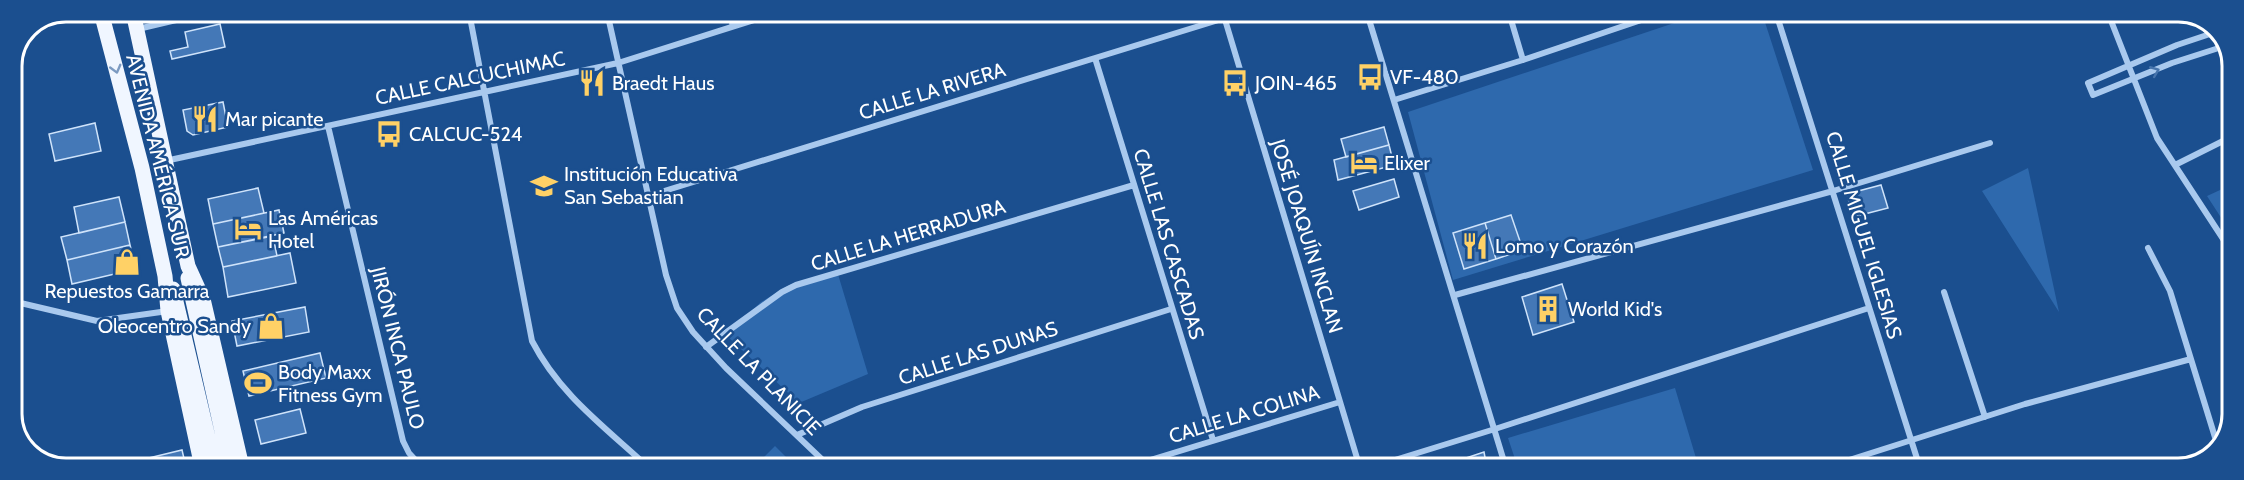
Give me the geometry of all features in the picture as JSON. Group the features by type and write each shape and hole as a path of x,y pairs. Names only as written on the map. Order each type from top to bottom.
{"main road":[{"name":"AVENIDA AMÉRICA SUR","path":"104,22 142,168 165,276 168,311 200,458"},
{"name":"AVENIDA AMÉRICA SUR","path":"135,22 188,266 203,299 240,458"},
{"name":"AVENIDA AMÉRICA SUR","path":"188,266 181,287 213,458"},
{"name":"AVENIDA AMÉRICA SUR","path":"165,276 181,287 228,458"}],"street":[{"path":"137,29 167,22"},
{"path":"471,22 532,341 543,364 572,399 636,458"},
{"name":"CALLE LA PLANICIE","path":"609,22 670,292 685,322 706,347 821,458"},
{"path":"732,22 733,26"},
{"name":"CALLE CALCUCHIMAC","path":"164,161 618,63 746,22"},
{"name":"CALLE LA RIVERA","path":"648,196 1095,58 1203,22"},
{"name":"JOSÉ JOAQUÍN INCLAN","path":"1226,22 1357,458"},
{"path":"1370,22 1503,458"},
{"path":"1512,22 1523,60"},
{"path":"1394,99 1523,60 1635,22"},
{"name":"CALLE MIGUEL IGLESIAS","path":"1779,22 1917,458"},
{"path":"2112,22 2157,138 2221,236"},
{"path":"2209,35 2177,45 2088,83 2092,95 2172,63 2218,48"},
{"name":"CALLE LAS CASCADAS","path":"1095,58 1213,440"},
{"name":"JIRÓN INCA PAULO","path":"328,126 403,441 414,458"},
{"path":"2175,165 2221,142"},
{"path":"1455,295 1833,191 1990,143"},
{"name":"CALLE LA HERRADURA","path":"706,347 782,292 796,285 1134,185"},
{"path":"2148,248 2170,291 2215,437"},
{"path":"1944,292 1985,417"},
{"path":"23,304 97,321 168,311"},
{"path":"1401,458 1869,308"},
{"name":"CALLE LAS DUNAS","path":"797,435 862,407 1171,309"},
{"path":"1856,458 2025,404 2191,359"},
{"name":"CALLE LA COLINA","path":"1156,458 1340,402"}],"shaded area":[{"path":"1677,22 1765,22 1813,170 1453,280 1408,112"},
{"path":"2028,168 2059,312 1982,191"},
{"path":"2221,189 2221,218 2207,196"},
{"path":"837,271 868,374 799,403 726,335 761,302 789,285"},
{"path":"1675,388 1696,458 1515,458 1508,438"},
{"path":"775,446 787,458 763,458"}],"building":[{"path":"220,24 225,47 172,59 170,51 188,47 185,32"},
{"name":"Mar picante","path":"223,102 228,127 193,135 187,131 183,110"},
{"path":"95,123 101,151 55,161 49,134"},
{"path":"1384,127 1389,145 1346,157 1341,139"},
{"name":"Elixer","path":"1389,145 1394,165 1338,180 1334,160"},
{"path":"1394,179 1399,197 1359,210 1353,191"},
{"path":"1881,185 1888,208 1853,217 1847,194"},
{"path":"258,188 264,213 213,224 208,199"},
{"path":"119,197 125,222 79,233 74,207"},
{"name":"Las Américas Hotel","path":"279,210 284,233 218,247 213,224"},
{"path":"1511,215 1523,250 1496,259 1485,223"},
{"path":"125,222 130,245 67,260 61,237"},
{"name":"Lomo y Corazón","path":"1485,223 1496,259 1464,269 1453,233"},
{"path":"273,236 277,256 223,267 218,247"},
{"path":"130,245 136,269 72,284 67,260"},
{"path":"290,253 296,283 228,297 223,267"},
{"name":"World Kid's","path":"1562,284 1574,322 1533,335 1522,297"},
{"name":"Oleocentro Sandy","path":"305,307 309,332 237,346 232,321"},
{"path":"320,353 326,378 249,396 243,371"},
{"path":"300,409 306,433 261,444 255,420"},
{"path":"182,450 184,458 149,458"},
{"path":"1484,452 1485,458 1466,458"}],"place":[{"name":"VF-480","path":"1370,77"},
{"name":"Braedt Haus","path":"592,83"},
{"name":"JOIN-465","path":"1235,83"},
{"name":"Mar picante","path":"205,119"},
{"name":"CALCUC-524","path":"389,134"},
{"name":"Elixer","path":"1364,163"},
{"name":"Institución Educativa San Sebastian","path":"544,186"},
{"name":"Las Américas Hotel","path":"248,229"},
{"name":"Lomo y Corazón","path":"1475,246"},
{"name":"Repuestos Gamarra","path":"127,262"},
{"name":"World Kid's","path":"1548,309"},
{"name":"Oleocentro Sandy","path":"271,326"},
{"name":"Body Maxx Fitness Gym","path":"258,383"}]}
